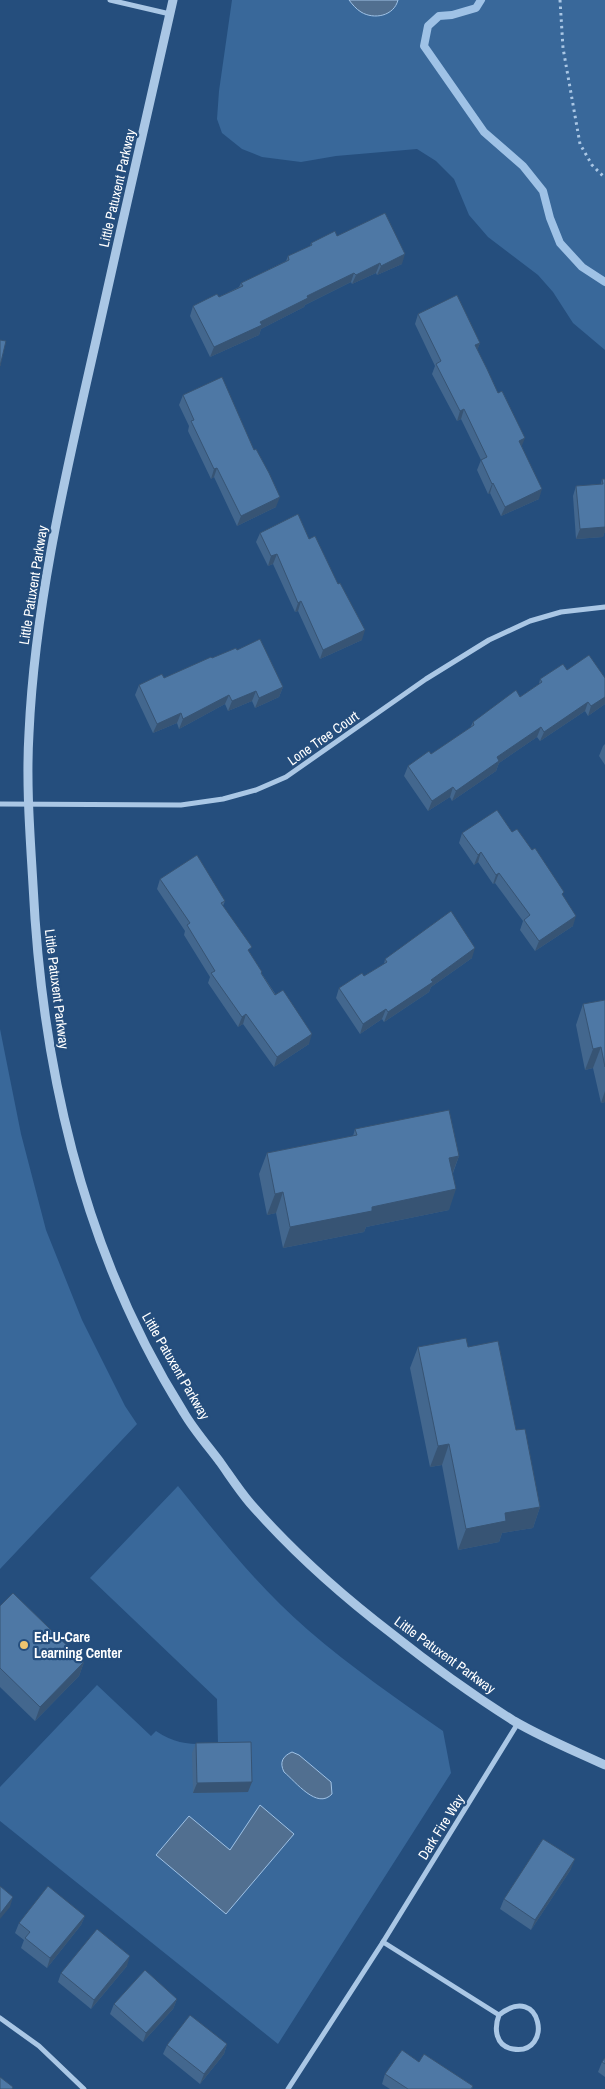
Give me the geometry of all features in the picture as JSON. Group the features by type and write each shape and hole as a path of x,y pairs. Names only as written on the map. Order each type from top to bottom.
{"street":[{"path":"110,0 170,14"},
{"name":"Little Patuxent Parkway","path":"174,0 71,450 50,559 36,649 29,734 29,804 36,936 45,1021 58,1090 88,1211 114,1280 146,1348 186,1417 248,1501 298,1554 350,1602 434,1668 518,1723 605,1765"},
{"name":"Lone Tree Court","path":"0,804 181,804 223,799 256,790 286,777 434,674 489,640 530,621 561,612 605,607"},
{"name":"Dark Fire Way","path":"288,2089 383,1942 518,1723"},
{"path":"383,1942 499,2015"},
{"path":"515,2006 530,2010 536,2016 540,2029 536,2040 528,2047 518,2050 510,2049 501,2043 496,2035 495,2025 499,2015 509,2007 515,2006"},
{"path":"0,2018 39,2046 84,2089"}],"path":[{"path":"560,0 563,48 580,144 592,166 605,178"}],"shaded area":[{"path":"232,0 605,0 605,350 573,323 553,292 538,275 488,237 469,215 454,179 436,161 417,149 336,156 301,162 262,157 242,149 222,133 217,119 219,91"},
{"path":"349,0 398,0 388,13 372,16 361,12"},
{"path":"0,1029 21,1134 46,1230 82,1320 125,1406 137,1424 0,1569"},
{"path":"178,1486 240,1561 290,1614 357,1670 443,1731 451,1773 278,2044 0,1821 0,1787 97,1685 151,1736 156,1731 179,1742 218,1744 217,1699 90,1578"},
{"path":"292,1752 299,1755 331,1782 332,1794 320,1799 313,1797 284,1772 283,1760 286,1755"},
{"path":"260,1805 294,1834 226,1914 156,1855 189,1816 230,1850"}],"building":[{"path":"385,213 405,254 381,266 380,263 356,275 354,273 260,322 262,325 214,347 193,306 217,294 219,297 243,286 241,283 289,260 288,256 312,245 311,243 335,231 337,236"},
{"path":"457,295 480,343 475,345 498,393 502,391 525,438 519,441 542,489 505,507 481,460 487,457 464,409 460,411 436,364 441,361 418,314"},
{"path":"0,340 6,341 0,366"},
{"path":"222,377 254,450 256,449 280,497 241,516 217,468 214,469 191,421 194,420 183,395"},
{"path":"602,479 605,479 605,527 580,529 576,486 603,484"},
{"path":"298,514 309,539 315,536 338,584 340,583 365,630 323,650 301,601 298,603 277,554 271,556 260,533"},
{"path":"260,639 283,687 259,698 256,691 232,701 229,695 183,719 181,713 157,724 139,685 162,674 164,678 211,657 236,648 237,650"},
{"path":"589,655 605,678 605,697 591,706 588,702 544,732 541,727 497,757 499,761 456,791 453,787 432,801 408,766 429,751 431,754 474,725 473,722 516,690 520,697 542,682 540,679 563,664 567,670"},
{"path":"497,810 512,832 517,829 532,850 535,848 564,892 562,894 576,916 539,941 524,920 530,915 499,873 496,875 481,852 478,855 462,833"},
{"path":"197,855 225,901 221,903 252,947 248,950 275,995 283,990 312,1034 277,1057 246,1014 242,1017 211,973 215,971 187,925 190,923 160,879"},
{"path":"451,911 475,948 431,980 433,982 388,1012 386,1009 363,1024 339,988 362,973 364,976 387,962 385,959"},
{"path":"605,1000 605,1067 601,1047 593,1049 583,1004"},
{"path":"449,1110 459,1156 449,1158 456,1189 372,1207 372,1211 290,1227 283,1192 275,1194 267,1153 357,1135 355,1129"},
{"path":"466,1338 468,1347 498,1341 516,1430 525,1429 540,1507 505,1513 506,1521 466,1529 449,1444 438,1446 418,1347"},
{"name":"Ed-U-Care Learning Center","path":"13,1593 84,1662 40,1707 0,1668 0,1606"},
{"path":"251,1742 252,1782 197,1783 196,1743"},
{"path":"543,1839 575,1859 535,1920 504,1899"},
{"path":"0,1886 13,1897 0,1914"},
{"path":"48,1886 85,1916 50,1958 25,1938 30,1932 19,1923"},
{"path":"97,1929 130,1956 94,2000 61,1973"},
{"path":"145,1970 177,1999 146,2033 114,2004"},
{"path":"190,2015 227,2044 204,2074 167,2045"},
{"path":"402,2050 419,2062 424,2054 473,2086 471,2089 408,2089 385,2074"},
{"path":"0,2077 13,2087 12,2089 0,2089"}],"waterway":[{"path":"481,0 476,8 452,15 439,16 428,26 424,46 484,132 523,166 543,191 550,218 560,243 582,267 605,282"}],"place":[{"name":"Ed-U-Care Learning Center","path":"24,1645"}]}
